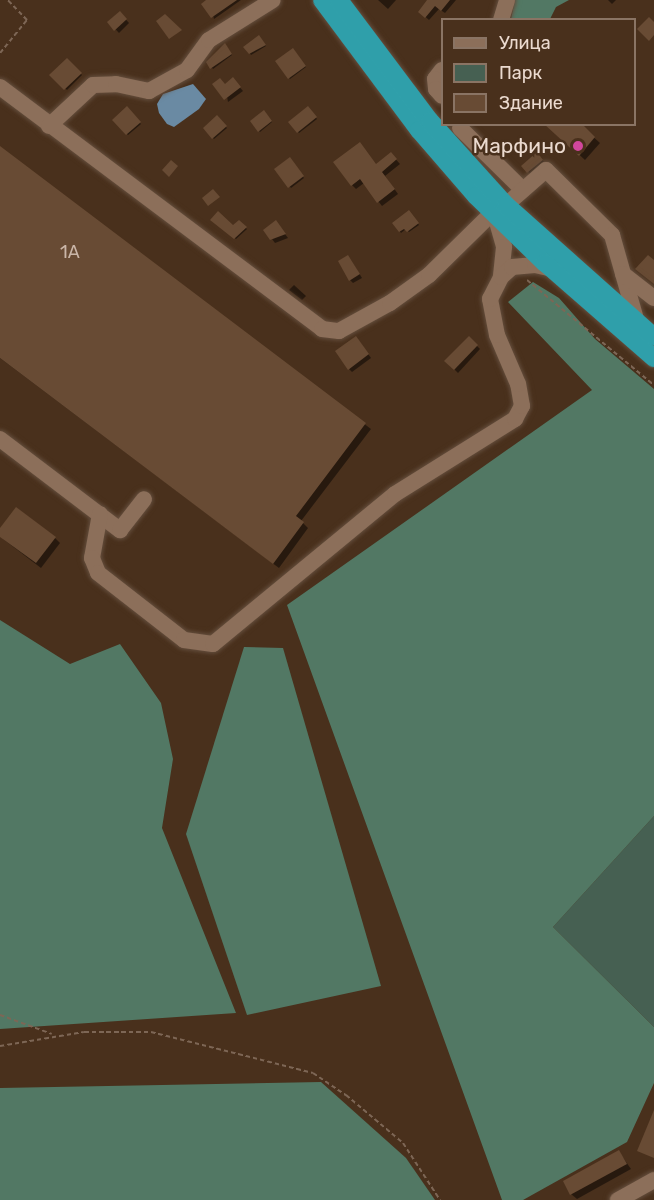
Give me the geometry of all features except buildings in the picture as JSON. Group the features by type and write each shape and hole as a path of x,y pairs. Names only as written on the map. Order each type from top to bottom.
{"highway":[{"path":"322,0 418,130 552,269 654,358"},
{"path":"339,0 441,114"},
{"path":"456,131 498,211 654,337"}],"street":[{"path":"50,126 93,85 116,84 149,91 187,70 209,40 273,0"},
{"path":"502,18 507,0"},
{"path":"441,71 435,80 436,89 441,95"},
{"path":"0,87 322,329 339,331 390,303 429,276 498,211 546,170 612,235 638,323"},
{"path":"456,131 523,190"},
{"path":"498,211 507,272"},
{"path":"100,514 92,558 98,573 184,640 213,645 395,494 515,419 522,406 518,384 489,310 494,288 507,272 535,265 552,269"},
{"path":"623,274 654,298"},
{"path":"0,439 120,530 144,499"},
{"path":"618,1200 654,1180"}],"path":[{"path":"0,53 27,20 8,0"},
{"path":"507,272 654,385"},
{"path":"0,1015 55,1035"},
{"path":"0,1046 55,1035 151,1032 313,1073 346,1095 403,1143 440,1200"}],"green space":[{"path":"515,0 569,0 556,7 550,18 511,18"},
{"path":"533,282 559,298 595,339 654,389 654,816 553,927 654,1027 654,1083 627,1142 523,1200 502,1200 287,605 592,390 508,302"},
{"path":"0,620 70,664 120,644 161,703 173,759 162,828 236,1013 0,1029"},
{"path":"244,647 283,648 381,986 247,1015 186,834"},
{"path":"654,816 654,1027 553,927"},
{"path":"321,1082 406,1158 435,1200 0,1200 0,1088"}],"water":[{"path":"193,84 206,99 199,109 174,127 167,124 159,113 157,104 163,94"}],"place":[{"name":"Марфино","path":"578,146"}]}
